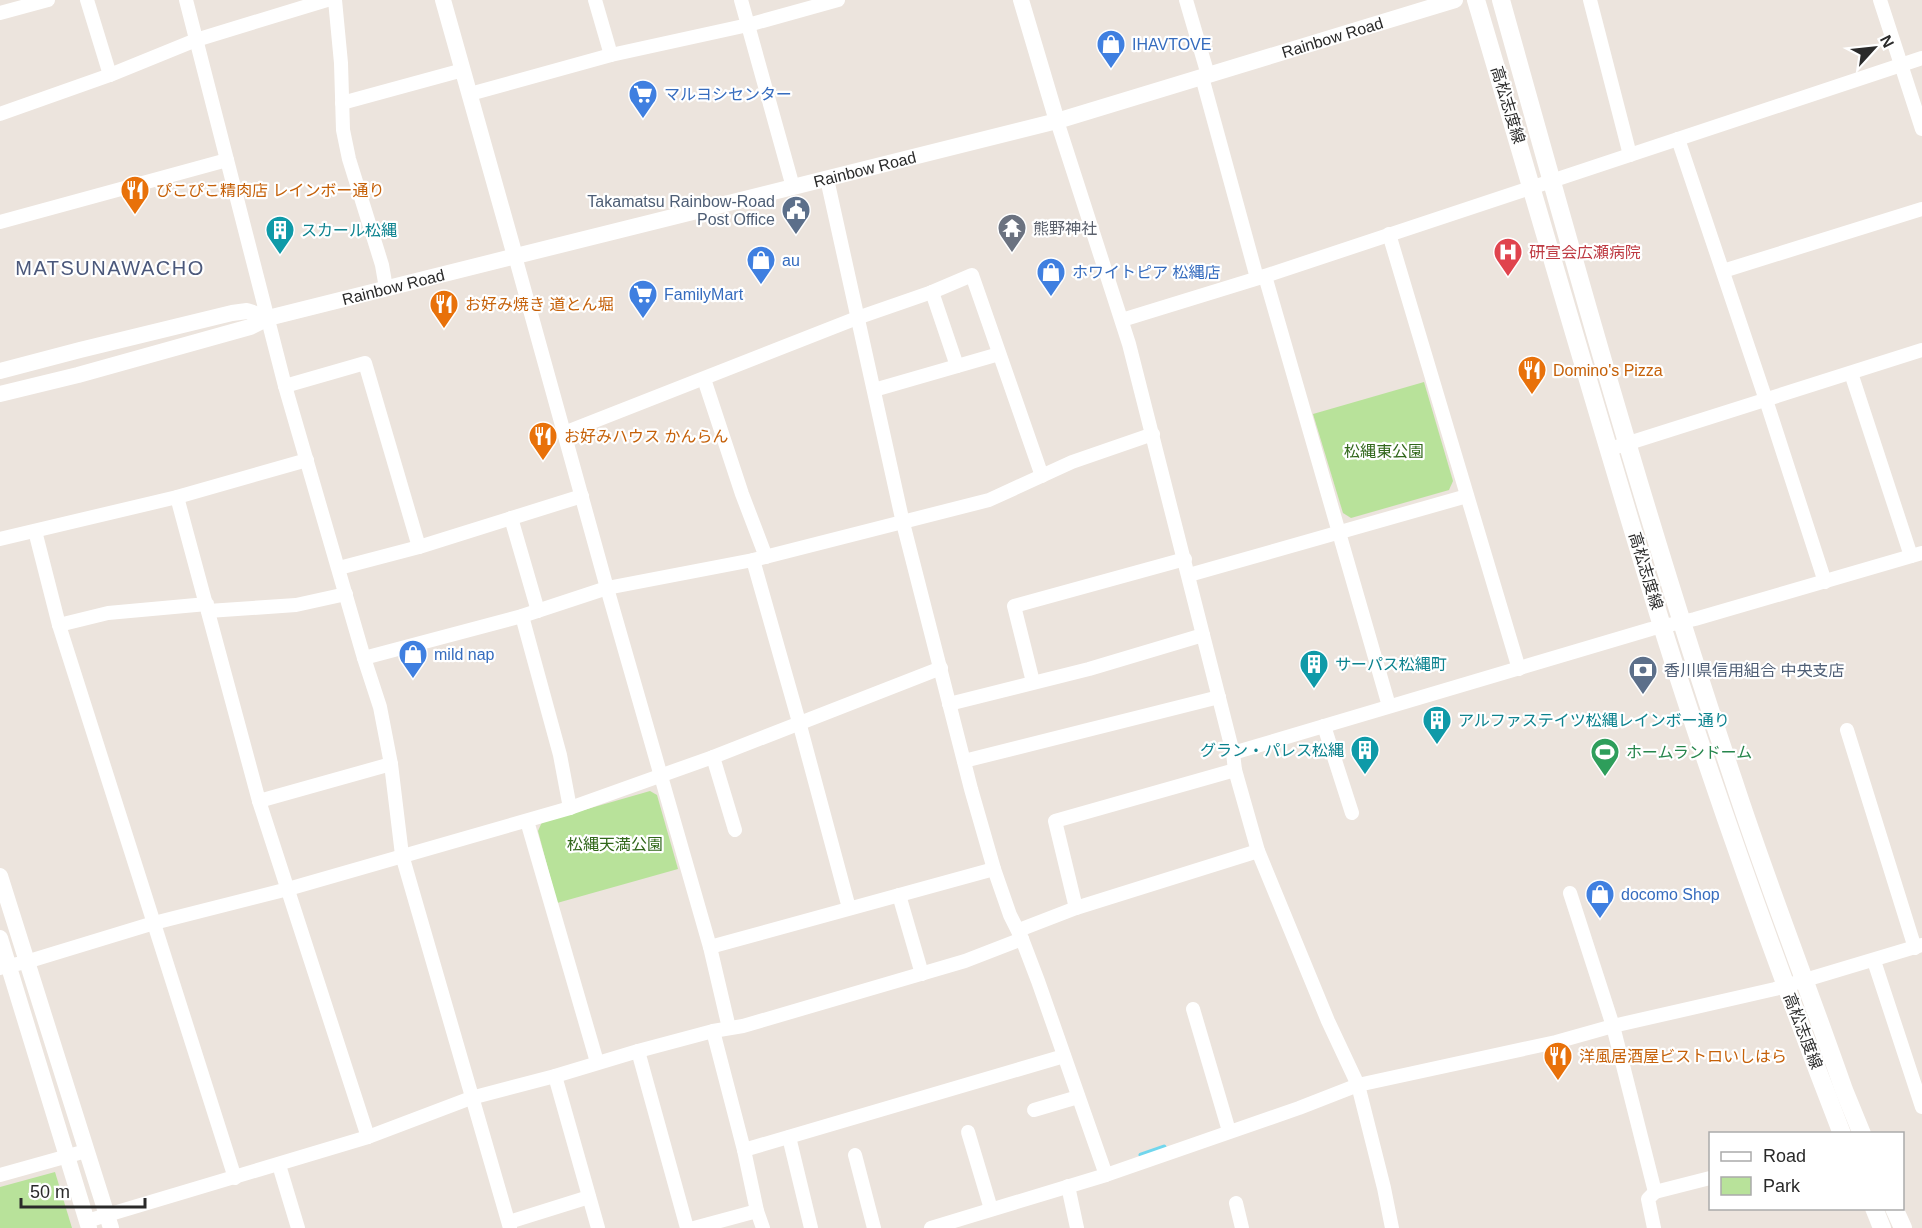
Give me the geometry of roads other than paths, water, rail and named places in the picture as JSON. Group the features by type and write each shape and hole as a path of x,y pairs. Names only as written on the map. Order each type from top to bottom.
{"main road":[{"name":"高松志度線","path":"1476,0 1663,626 1785,986 1841,1132"},
{"name":"高松志度線","path":"1501,0 1551,181 1682,622 1734,783 1861,1132"},
{"path":"1874,1210 1882,1228"},
{"path":"1894,1210 1903,1228"}],"street":[{"path":"5,8 48,0"},
{"path":"87,0 110,75"},
{"path":"186,0 285,386 380,707 391,764 402,855 509,1225 589,1197"},
{"path":"276,0 280,14"},
{"path":"0,114 110,75 196,40 327,0"},
{"path":"335,0 341,63 343,130 349,159 376,245 386,288"},
{"path":"443,0 710,947 729,1028"},
{"path":"595,0 611,55"},
{"path":"741,0 793,187"},
{"path":"470,94 611,55 748,25 838,0"},
{"path":"1021,0 1122,320 1258,851 1328,1021 1358,1084 1392,1228"},
{"path":"1186,0 1261,277 1339,532 1389,706"},
{"name":"Rainbow Road","path":"0,393 78,375 250,327 268,318 1058,121 1455,0"},
{"path":"1590,0 1630,155"},
{"path":"1880,0 1922,129"},
{"path":"1122,320 1261,277 1922,58"},
{"path":"342,102 463,70"},
{"path":"1678,139 1767,400 1825,582"},
{"path":"0,222 227,160"},
{"path":"827,179 903,523 994,869 1010,915 1021,935 1106,1174"},
{"path":"1723,271 1922,209"},
{"path":"1389,234 1519,669"},
{"path":"564,433 857,318 932,292 972,274 1042,476"},
{"path":"932,292 957,366"},
{"path":"0,371 232,313 247,311 268,318"},
{"path":"1610,449 1922,350"},
{"path":"874,390 999,354"},
{"path":"285,386 365,363 419,547"},
{"path":"1233,753 1663,626 1917,555 1851,373"},
{"path":"704,379 742,494 760,558 799,722 849,908"},
{"path":"364,658 522,616 607,588 760,558 989,500 1072,462 1153,434"},
{"path":"0,539 177,497 307,460"},
{"path":"339,568 419,547 582,496"},
{"path":"1189,575 1467,496"},
{"path":"177,497 259,801 368,1137"},
{"path":"511,518 538,611"},
{"path":"34,531 59,625 235,1178"},
{"path":"1033,682 1014,606 1185,559"},
{"path":"59,625 108,613 296,605 346,594"},
{"path":"522,616 560,755 570,808"},
{"path":"949,704 1203,635"},
{"path":"4,967 153,923 288,889 570,808 713,757 941,668"},
{"path":"964,761 1219,697"},
{"path":"1324,726 1352,813"},
{"path":"932,1228 1106,1174 1299,1108 1358,1084 1556,1042 1613,1026 1785,986 1918,946 1846,730"},
{"path":"713,757 735,830"},
{"path":"259,801 391,764"},
{"path":"1076,908 1055,821 1236,770"},
{"path":"527,821 597,1062"},
{"path":"0,938 4,967 68,1156 88,1225 109,1221 235,1178 368,1137 471,1098 555,1077 597,1062 713,1031 743,1026 965,962 1076,908 1258,851"},
{"path":"710,947 994,869"},
{"path":"0,876 109,1221"},
{"path":"1570,893 1613,1026 1655,1192"},
{"path":"899,894 922,974"},
{"path":"1874,961 1922,1107"},
{"path":"1193,1009 1229,1131"},
{"path":"713,1031 763,1228"},
{"path":"638,1051 687,1228"},
{"path":"744,1149 1064,1056"},
{"path":"555,1077 598,1228"},
{"path":"1034,1110 1078,1097"},
{"path":"968,1132 990,1209"},
{"path":"789,1137 811,1228"},
{"path":"0,1175 86,1151"},
{"path":"855,1155 874,1228"},
{"path":"279,1165 298,1228"},
{"path":"1654,1228 1648,1199 1655,1192 1709,1178"},
{"path":"1068,1186 1077,1228"},
{"path":"1236,1203 1242,1228"},
{"path":"694,1228 757,1210"}],"waterway":[{"path":"1141,1155 1164,1147"}],"place":[{"name":"IHAVTOVE","path":"1111,70"},
{"name":"マルヨシセンター","path":"643,120"},
{"name":"ぴこぴこ精肉店 レインボー通り","path":"135,216"},
{"name":"Takamatsu Rainbow-Road Post Office","path":"796,236"},
{"name":"熊野神社","path":"1012,254"},
{"name":"スカール松縄","path":"280,256"},
{"name":"研宣会広瀬病院","path":"1508,278"},
{"name":"au","path":"761,286"},
{"name":"ホワイトピア 松縄店","path":"1051,298"},
{"name":"FamilyMart","path":"643,320"},
{"name":"お好み焼き 道とん堀","path":"444,330"},
{"name":"Domino's Pizza","path":"1532,396"},
{"name":"お好みハウス かんらん","path":"543,462"},
{"name":"mild nap","path":"413,680"},
{"name":"サーパス松縄町","path":"1314,690"},
{"name":"香川県信用組合 中央支店","path":"1643,696"},
{"name":"アルファステイツ松縄レインボー通り","path":"1437,746"},
{"name":"グラン・パレス松縄","path":"1365,776"},
{"name":"ホームランドーム","path":"1605,778"},
{"name":"docomo Shop","path":"1600,920"},
{"name":"洋風居酒屋ビストロいしはら","path":"1558,1082"}],"district":[{"name":"MATSUNAWACHO","path":"110,268"}],"park label":[{"name":"松縄東公園","path":"1384,451"},
{"name":"松縄天満公園","path":"615,844"}]}
